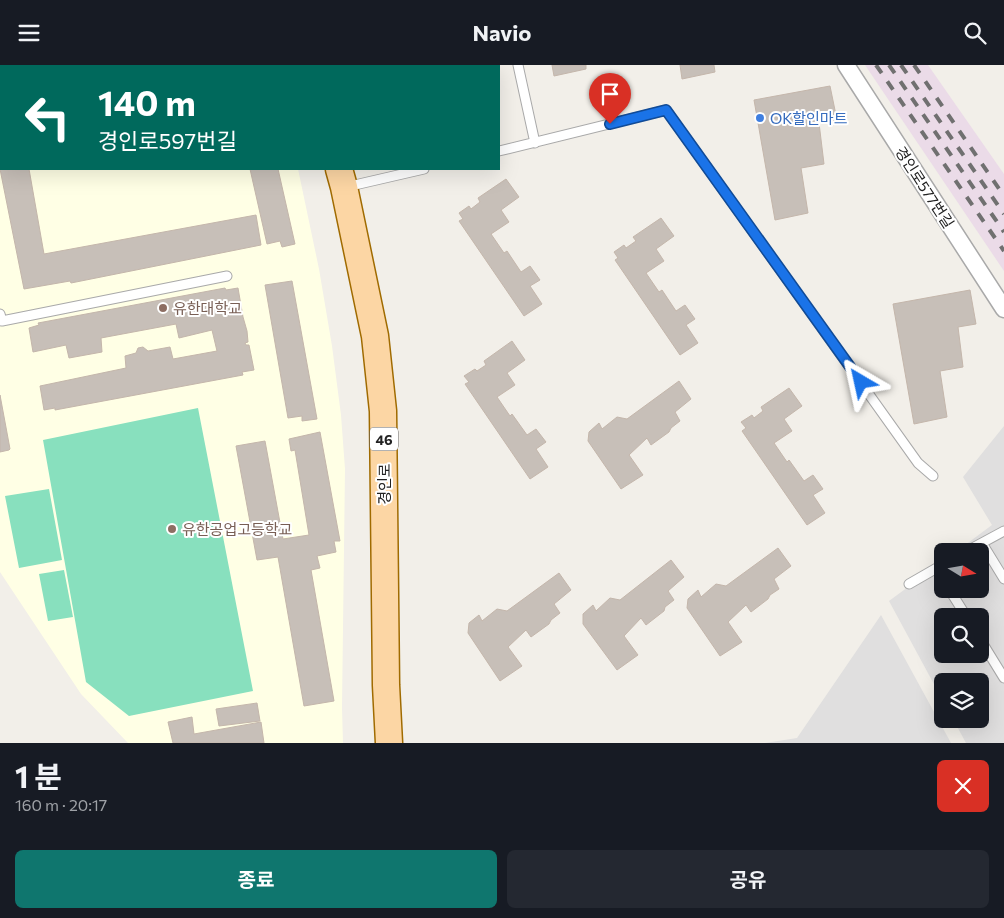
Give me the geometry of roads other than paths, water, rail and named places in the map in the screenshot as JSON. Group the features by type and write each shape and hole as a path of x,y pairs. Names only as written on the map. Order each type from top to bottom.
{"main road":[{"name":"경인로","path":"342,178 375,336 384,411 386,685 389,743"}],"street":[{"name":"경인로577번길","path":"846,65 1004,309"}],"lane":[{"path":"518,65 535,143"},
{"path":"500,151 666,110 918,463 933,476"},
{"path":"342,178 415,170"},
{"path":"0,314 2,321 227,276"},
{"path":"982,543 1004,531"},
{"path":"989,554 1004,579"},
{"path":"909,584 934,570"},
{"path":"989,654 1004,678"}],"railway":[{"path":"876,65 1004,251"},
{"path":"889,65 1004,232"},
{"path":"901,65 1004,214"},
{"path":"914,65 1004,196"}],"place":[{"name":"OK할인마트","path":"760,118"},
{"name":"유한대학교","path":"163,308"},
{"name":"유한공업고등학교","path":"172,529"}]}
